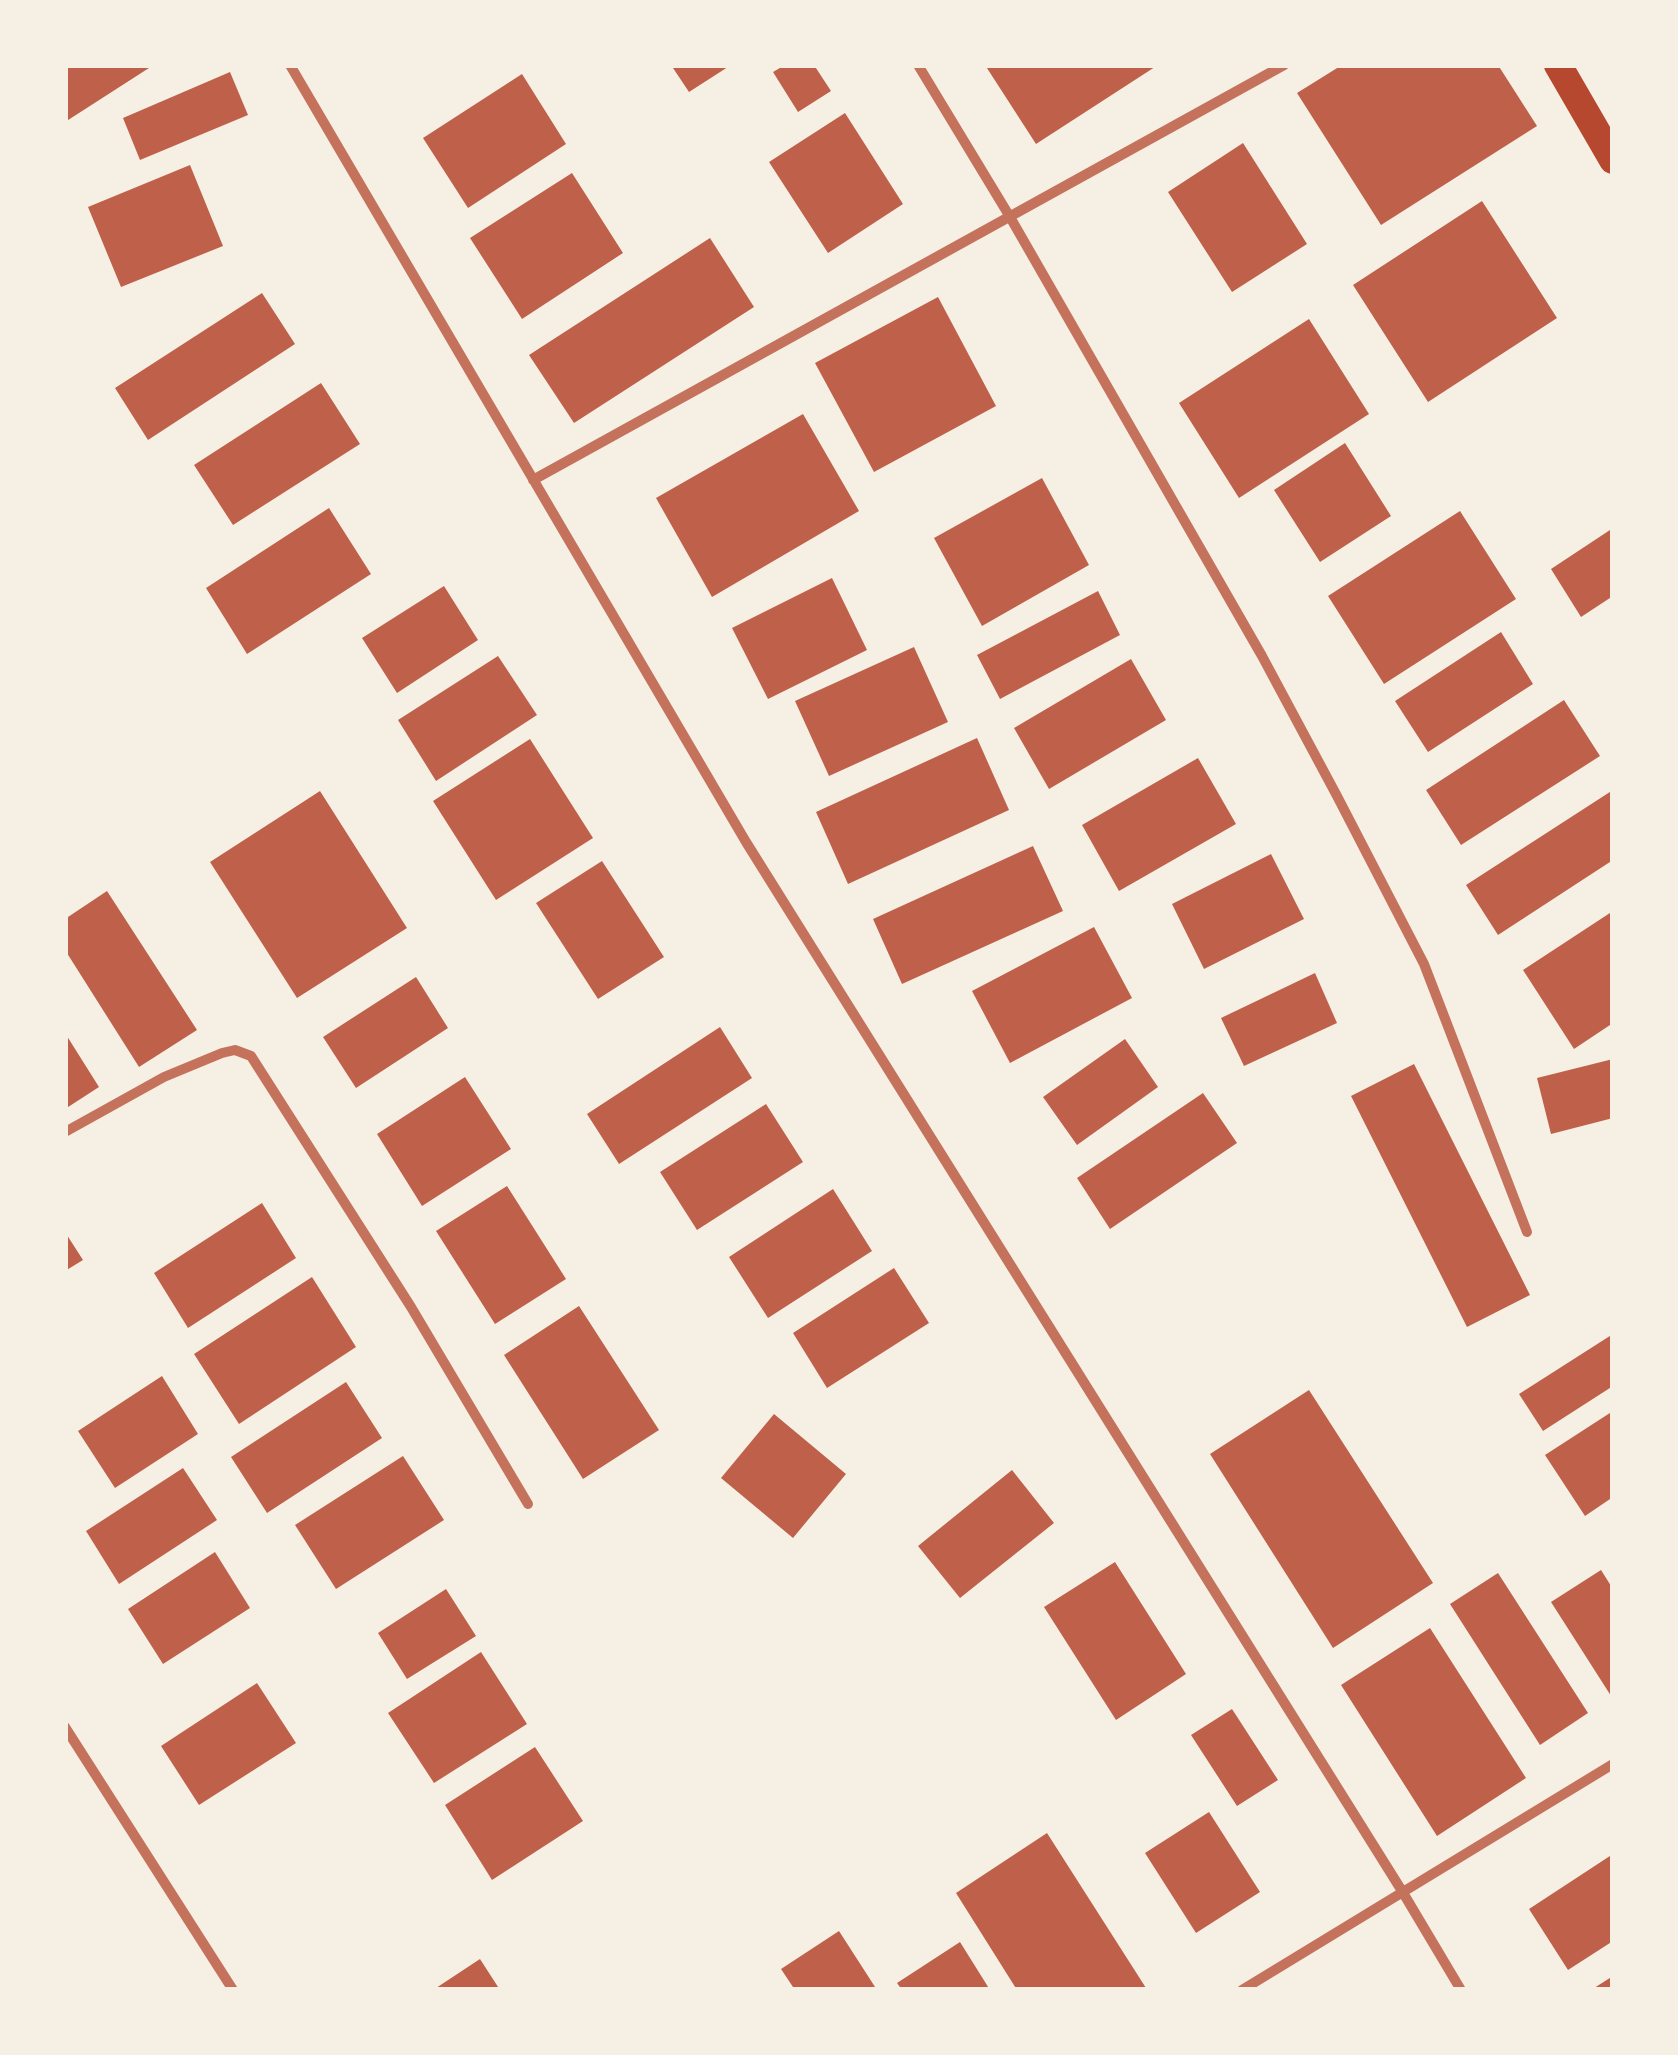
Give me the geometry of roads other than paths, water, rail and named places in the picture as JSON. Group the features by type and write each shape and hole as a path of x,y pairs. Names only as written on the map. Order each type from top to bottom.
{"highway":[{"path":"1558,65 1613,160"}],"street":[{"path":"290,65 746,842 1461,1990"},
{"path":"918,65 1010,217 1262,656 1424,964 1527,1232"},
{"path":"532,480 1284,65"},
{"path":"65,1132 164,1076 222,1052 235,1050 252,1056 411,1308 528,1504"},
{"path":"65,1727 232,1990"},
{"path":"1242,1990 1613,1764"}]}
